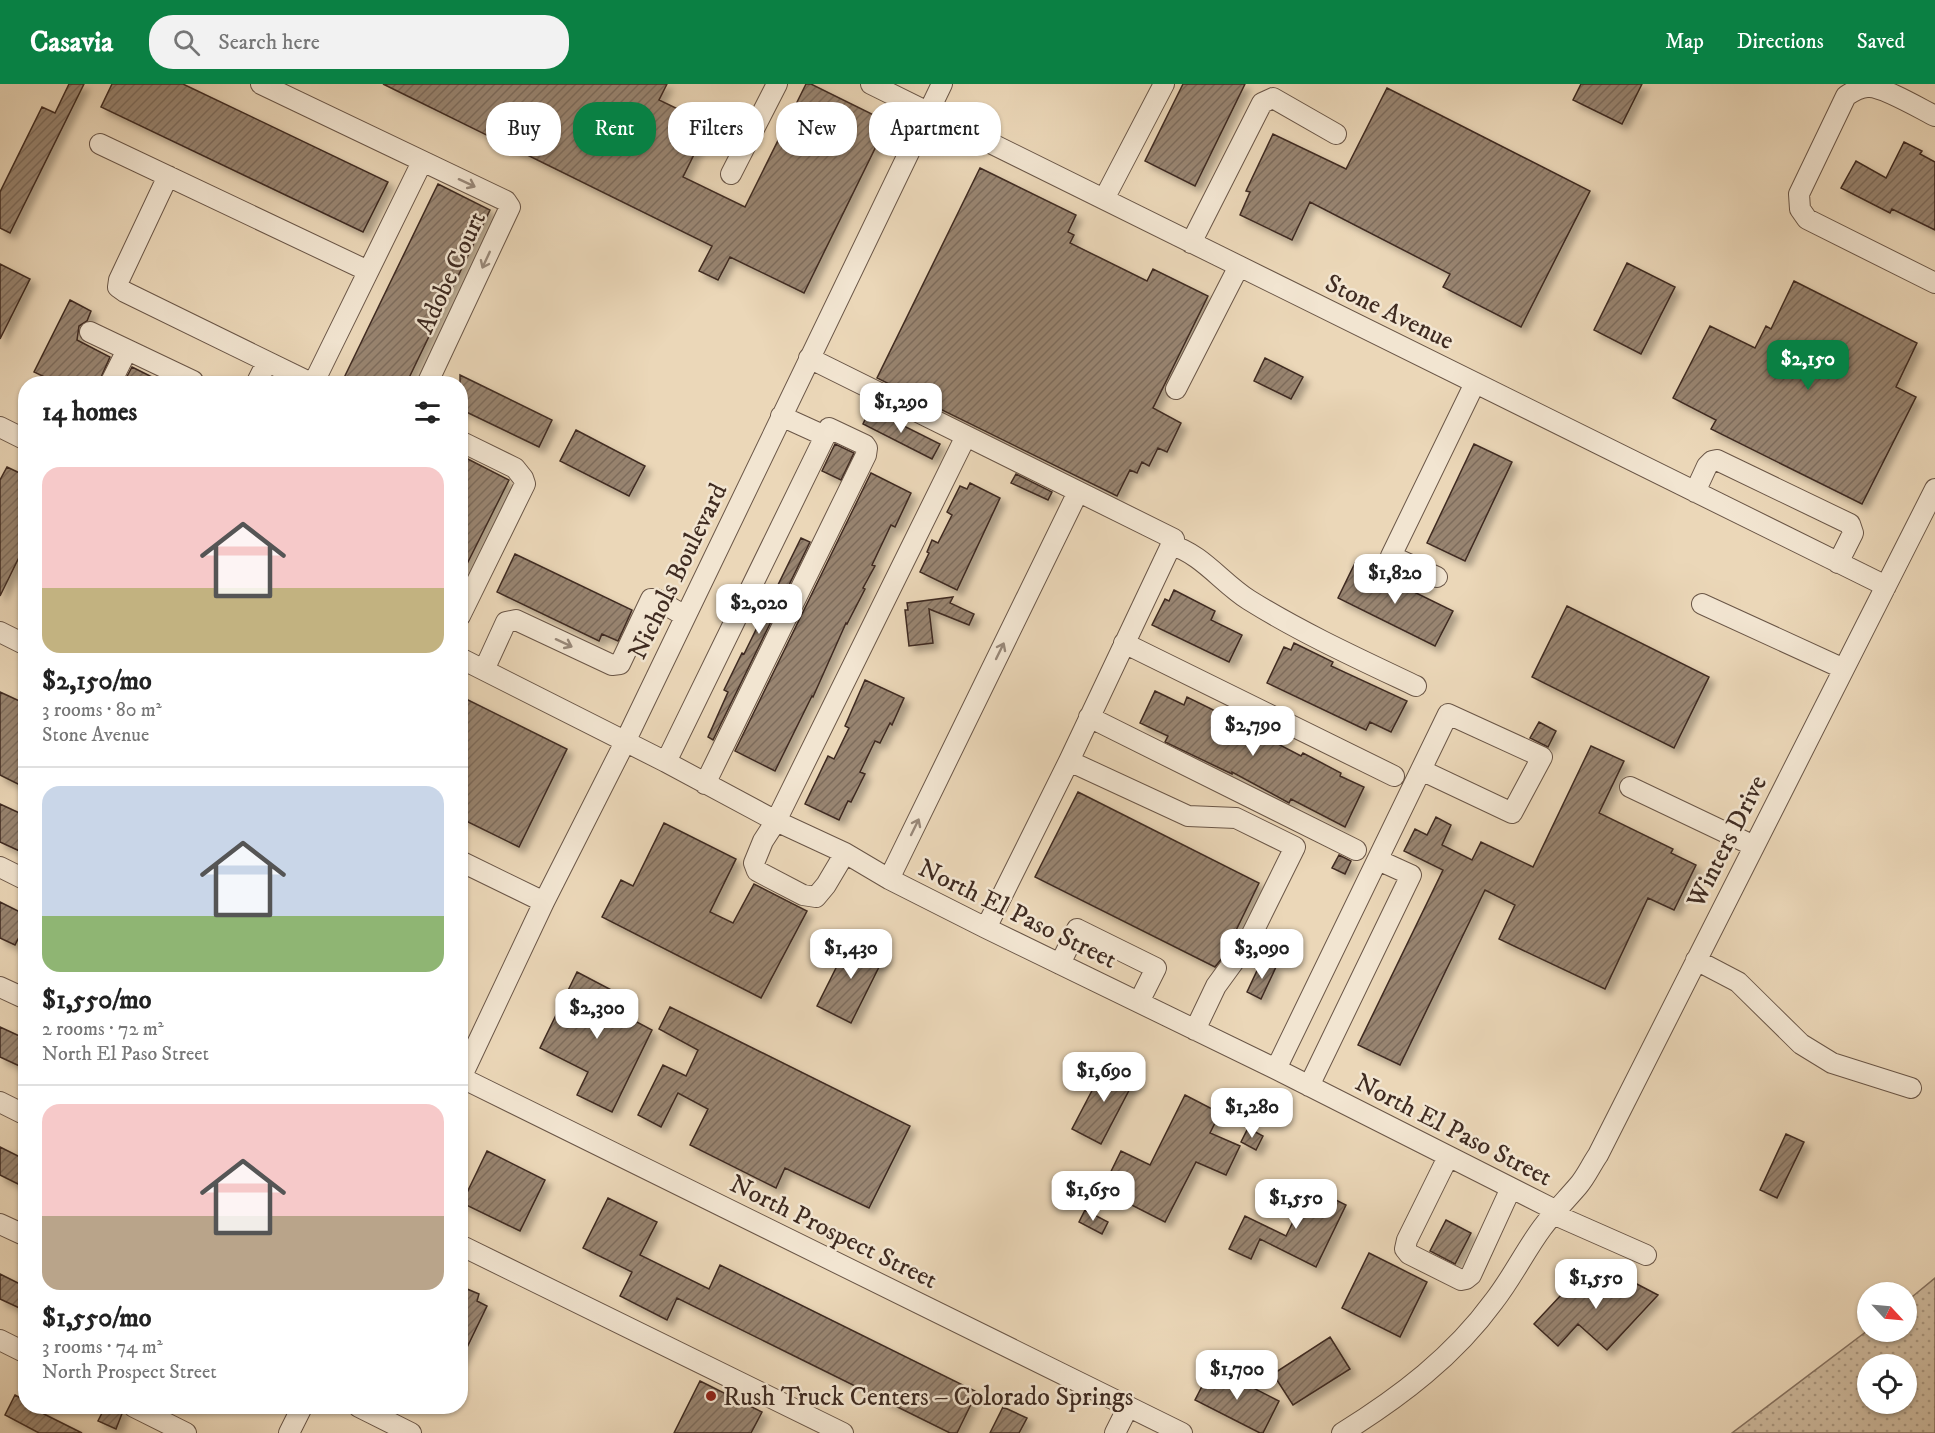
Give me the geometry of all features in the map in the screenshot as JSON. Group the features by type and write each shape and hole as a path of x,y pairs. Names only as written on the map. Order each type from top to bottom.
{"street":[{"name":"Adobe Court","path":"261,84 506,201 510,207 431,376"},
{"path":"731,174 777,84"},
{"name":"Stone Avenue","path":"871,84 908,102"},
{"name":"Nichols Boulevard","path":"933,102 942,84"},
{"path":"1104,199 1164,84"},
{"path":"1935,116 1883,90 1869,86 1858,89 1846,96 1799,194 1800,209 1807,219 1935,283"},
{"path":"1191,243 1262,103 1273,98 1336,134"},
{"path":"100,144 368,271"},
{"name":"Stone Avenue","path":"1001,148 1886,586"},
{"name":"Nichols Boulevard","path":"468,1064 544,902 625,742 907,156"},
{"path":"317,376 422,162"},
{"path":"168,176 119,280 118,287 296,376"},
{"path":"1176,390 1239,266"},
{"path":"90,332 182,376"},
{"path":"114,376 127,350"},
{"path":"809,358 1174,539 1069,761 986,928"},
{"path":"260,376 267,362"},
{"path":"1437,577 1391,556 1475,383"},
{"path":"781,416 825,436"},
{"path":"0,427 18,436"},
{"path":"666,762 829,428 865,445 866,455 705,784"},
{"path":"845,853 816,897 803,895 757,871 754,863 966,436"},
{"path":"468,445 515,468 525,484 468,600"},
{"path":"1695,492 1707,466 1717,460 1850,524 1853,533 1838,563"},
{"name":"Winters Drive","path":"1554,1212 1580,1185 1598,1155 1886,586 1929,515 1935,489"},
{"path":"889,879 1078,492"},
{"path":"1171,545 1185,549 1248,599 1296,627 1416,686"},
{"path":"484,670 506,622 516,620 612,665 620,664 651,599 656,599 685,616"},
{"path":"1702,604 1844,669"},
{"path":"0,633 18,641"},
{"path":"1124,643 1394,776"},
{"name":"North El Paso Street","path":"468,662 666,762 776,821 845,853 889,879 986,928 1309,1086 1512,1188 1554,1212 1646,1255"},
{"path":"1276,1070 1448,714 1542,757 1512,813 1421,770"},
{"path":"1089,717 1356,850"},
{"path":"1069,761 1188,816 1236,818 1295,847 1248,942 1216,986 1195,1030"},
{"path":"1630,787 1754,846"},
{"path":"1309,1086 1411,875 1378,860"},
{"path":"468,865 544,902"},
{"path":"0,867 18,876"},
{"path":"1060,964 1077,929 1156,968 1139,1002"},
{"path":"1696,960 1738,982 1801,1044 1832,1063 1911,1088"},
{"path":"0,987 18,995"},
{"name":"North Prospect Street","path":"468,1082 1182,1433"},
{"path":"0,1102 18,1111"},
{"path":"1448,1156 1407,1240 1405,1249 1409,1254 1461,1280 1466,1279 1471,1275 1512,1188"},
{"path":"1342,1433 1432,1369 1461,1342 1495,1301 1554,1212"},
{"path":"0,1224 18,1232"},
{"path":"468,1249 843,1433"},
{"path":"0,1340 18,1349"},
{"path":"1115,1433 1128,1407"},
{"path":"148,1414 186,1433"},
{"path":"289,1433 298,1414"},
{"path":"373,1414 411,1433"}],"shaded area":[{"path":"1935,1278 1935,1433 1732,1433 1857,1339 1857,1342 1917,1342 1917,1293"}],"building":[{"path":"69,84 84,84 10,233 0,228 0,192 42,107 55,113"},
{"path":"112,84 183,84 388,182 363,232 101,107"},
{"path":"383,84 667,84 659,100 668,104 668,156 693,156 683,177 745,207 776,144 776,156 857,156 857,107 869,113 869,156 871,156 804,293 730,257 718,280 699,271 712,246 529,156 561,156 561,102 486,102 486,135"},
{"path":"806,84 811,84 847,102 797,102"},
{"path":"1183,84 1245,84 1195,186 1145,161"},
{"path":"1581,84 1642,84 1622,124 1573,100"},
{"path":"1387,88 1590,191 1521,327 1443,287 1450,274 1310,202 1292,240 1240,215 1250,192 1246,191 1273,134 1346,169"},
{"path":"1904,142 1922,151 1920,154 1935,162 1935,230 1892,209 1890,213 1841,188 1856,161 1886,178"},
{"path":"980,168 1076,215 1068,232 1074,235 1070,243 1147,281 1153,269 1208,296 1153,408 1181,423 1167,452 1158,448 1149,466 1142,462 1137,473 1130,470 1117,496 877,378"},
{"path":"438,184 490,210 410,376 345,376"},
{"path":"1627,263 1675,287 1641,354 1594,330"},
{"path":"0,264 30,279 0,339"},
{"path":"1794,281 1917,343 1896,387 1916,397 1862,504 1711,429 1716,420 1673,398 1710,326 1755,348 1766,326 1771,329"},
{"path":"70,300 91,311 87,321 79,326 77,340 110,357 102,376 42,376 34,372"},
{"path":"1265,358 1303,377 1291,399 1254,381"},
{"path":"132,367 150,376 127,376"},
{"path":"468,379 552,420 539,447 468,413"},
{"path":"870,409 940,444 932,459 863,424"},
{"path":"576,430 645,466 629,496 560,461"},
{"path":"835,444 854,453 841,480 822,471"},
{"path":"1474,444 1512,462 1465,561 1427,543"},
{"path":"468,459 509,480 468,562"},
{"path":"7,467 18,472 18,559 0,596 0,480"},
{"path":"871,473 911,493 895,527 891,525 872,565 875,566 863,588 865,589 846,623 813,697 775,771 735,751"},
{"path":"1016,474 1052,492 1048,500 1011,483"},
{"path":"970,483 1000,498 957,590 920,572 932,540 938,543 952,515 947,512 960,486 967,489"},
{"path":"801,538 810,542 713,740 708,737 728,692 724,690"},
{"path":"515,554 632,610 618,641 602,634 599,641 497,592"},
{"path":"1355,563 1453,611 1435,646 1338,598"},
{"path":"1174,590 1215,611 1211,620 1242,635 1229,662 1152,625 1165,599 1169,601"},
{"path":"953,597 950,603 974,614 969,625 929,609 933,643 909,646 905,610 908,610 907,603"},
{"path":"1567,606 1709,677 1674,748 1532,677"},
{"path":"1294,643 1333,662 1331,666 1407,701 1391,732 1370,722 1366,730 1267,683 1284,647 1291,650"},
{"path":"865,680 904,698 892,725 890,723 880,743 875,741 860,772 865,774 839,820 805,804 828,756 834,759 849,728 845,726"},
{"path":"1155,691 1184,705 1187,697 1301,756 1303,753 1341,773 1340,776 1364,787 1345,827 1291,799 1289,803 1232,772 1232,774 1165,742 1168,736 1140,723"},
{"path":"0,692 18,700 18,784 0,775"},
{"path":"468,700 567,749 519,847 468,822"},
{"path":"1539,722 1556,731 1548,747 1530,738"},
{"path":"1591,746 1624,761 1599,813 1673,849 1671,853 1696,865 1674,910 1648,898 1605,989 1499,939 1515,905 1485,890 1400,1065 1358,1045 1443,870 1404,851 1415,829 1427,835 1436,817 1451,825 1442,845 1472,860 1481,842 1533,867"},
{"path":"1078,792 1259,883 1223,957 1215,967 1035,877"},
{"path":"0,804 18,812 18,850 0,842"},
{"path":"664,823 736,859 710,912 733,923 754,884 807,911 761,998 602,917 621,880 633,886"},
{"path":"1339,855 1351,861 1345,874 1332,868"},
{"path":"0,902 18,911 18,939 15,945 0,938"},
{"path":"851,938 885,955 851,1023 817,1006"},
{"path":"1262,960 1276,967 1261,999 1247,992"},
{"path":"577,972 623,996 616,1011 652,1030 612,1112 577,1095 588,1072 540,1048"},
{"path":"670,1007 910,1126 869,1208 785,1168 776,1188 690,1145 708,1109 678,1093 661,1127 638,1115 663,1065 686,1076 698,1050 659,1029"},
{"path":"0,1027 18,1035 18,1065 0,1057"},
{"path":"1107,1062 1136,1077 1101,1144 1072,1129"},
{"path":"1185,1095 1220,1113 1210,1133 1240,1146 1226,1175 1196,1162 1165,1222 1102,1190 1121,1151 1150,1165"},
{"path":"1248,1128 1263,1136 1256,1150 1241,1142"},
{"path":"1786,1134 1804,1142 1777,1198 1760,1190"},
{"path":"0,1147 18,1156 18,1184 0,1175"},
{"path":"487,1151 545,1180 520,1231 468,1206 468,1191"},
{"path":"1310,1187 1346,1205 1316,1267 1260,1239 1251,1259 1229,1249 1245,1216 1286,1236"},
{"path":"608,1198 657,1222 640,1255 709,1289 720,1265 977,1392 957,1433 950,1433 677,1298 667,1320 620,1296 632,1272 583,1248"},
{"path":"1085,1210 1108,1222 1102,1234 1079,1222"},
{"path":"1446,1220 1471,1233 1455,1264 1430,1251"},
{"path":"1369,1253 1427,1282 1400,1337 1342,1308"},
{"path":"1610,1270 1658,1295 1607,1350 1578,1324 1558,1346 1534,1324 1576,1279 1591,1292"},
{"path":"0,1274 18,1283 18,1307 0,1299"},
{"path":"468,1289 479,1294 477,1301 487,1306 468,1345"},
{"path":"1330,1337 1350,1369 1293,1405 1273,1374"},
{"path":"1212,1367 1279,1401 1263,1433 1195,1400"},
{"name":"Rush Truck Centers – Colorado Springs","path":"700,1381 762,1412 751,1433 674,1433"},
{"path":"15,1395 18,1397 18,1414 44,1414 82,1433 39,1433 5,1415"},
{"path":"1003,1407 1027,1418 1019,1433 990,1433"},
{"path":"102,1414 122,1414 116,1429 98,1421"}],"place":[{"name":"Rush Truck Centers – Colorado Springs","path":"711,1396"}]}
